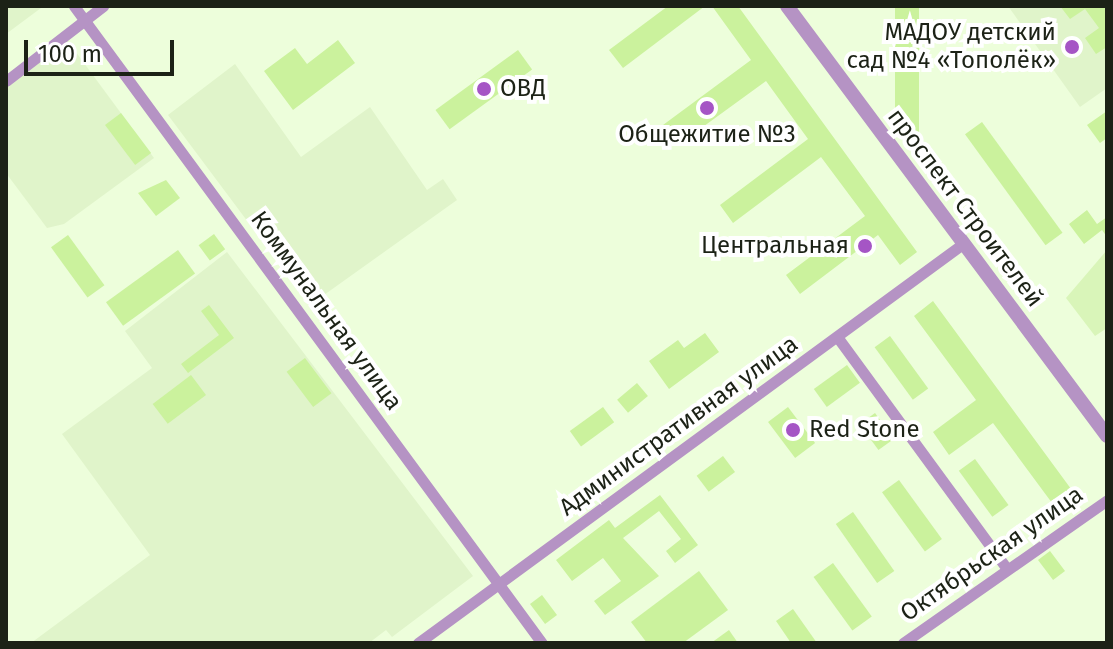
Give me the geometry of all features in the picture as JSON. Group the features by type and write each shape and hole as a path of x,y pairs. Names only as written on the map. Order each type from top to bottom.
{"street":[{"name":"Коммунальная улица","path":"74,6 542,643"},
{"path":"6,81 103,6"},
{"name":"проспект Строителей","path":"787,6 1107,436"},
{"name":"Административная улица","path":"418,643 964,243"},
{"path":"838,338 1007,569"},
{"name":"Октябрьская улица","path":"903,643 1107,500"}],"shaded area":[{"path":"6,6 39,6 41,8 6,34"},
{"name":"МАДОУ детский сад №4 «Тополёк»","path":"1008,6 1107,6 1107,88 1080,107"},
{"path":"67,40 154,158 64,224 47,228 6,173 6,84"},
{"path":"235,64 301,157 370,107 427,190 443,179 457,200 310,305 168,115"},
{"path":"1107,250 1107,328 1095,336 1066,298"},
{"path":"227,252 473,576 392,637 386,630 369,643 31,643 150,555 62,434 152,368 125,331"}],"building":[{"path":"668,6 705,6 623,68 609,50"},
{"path":"712,6 738,6 917,252 900,265 878,235 800,294 786,275 865,216 821,157 733,223 720,205 808,139 766,81 678,145 663,125 751,60"},
{"path":"895,6 919,6 919,133 895,133"},
{"name":"МАДОУ детский сад №4 «Тополёк»","path":"1060,6 1107,6 1107,47 1096,54 1085,38 1099,28 1085,9 1070,19"},
{"path":"338,40 355,63 293,110 264,71 295,48 307,64"},
{"name":"ОВД","path":"518,50 532,69 450,129 435,110"},
{"path":"1107,111 1107,138 1100,143 1087,125"},
{"path":"121,113 151,153 135,165 105,125"},
{"path":"982,122 1063,233 1046,245 965,134"},
{"path":"166,180 180,198 156,216 138,193"},
{"path":"1087,210 1097,224 1107,217 1107,237 1102,230 1084,244 1069,224"},
{"path":"214,234 225,249 210,261 199,245"},
{"path":"68,235 104,285 87,298 51,247"},
{"path":"178,250 195,273 123,326 106,302"},
{"path":"933,301 1074,493 1055,507 993,423 949,455 933,432 976,400 914,316"},
{"path":"209,305 234,338 188,373 181,364 219,335 201,311"},
{"path":"705,333 719,352 669,389 649,361 678,340 684,348"},
{"path":"890,336 928,389 913,400 875,347"},
{"path":"305,358 331,393 313,407 287,372"},
{"path":"847,365 860,383 827,407 814,389"},
{"path":"191,375 206,395 168,424 153,404"},
{"path":"637,383 648,396 628,413 617,400"},
{"path":"603,407 614,422 581,446 570,431"},
{"name":"Red Stone","path":"788,407 815,443 795,458 768,422"},
{"path":"875,413 894,439 878,450 860,424"},
{"path":"723,456 735,472 709,492 697,476"},
{"path":"975,459 1009,505 992,517 959,471"},
{"path":"899,480 942,539 925,551 882,492"},
{"path":"660,495 698,545 675,563 666,551 681,539 659,511 623,538 659,576 605,615 594,601 621,581 603,558 572,581 556,560 609,520 615,528"},
{"path":"853,512 894,571 877,583 836,524"},
{"path":"1050,551 1065,571 1053,580 1038,560"},
{"path":"833,563 872,616 852,631 814,577"},
{"path":"699,571 728,610 683,643 647,643 631,622"},
{"path":"542,595 557,615 545,624 530,604"},
{"path":"793,609 817,643 791,643 776,621"},
{"path":"729,630 738,643 711,643"}],"place":[{"name":"МАДОУ детский сад №4 «Тополёк»","path":"1072,47"},
{"name":"ОВД","path":"484,89"},
{"name":"Общежитие №3","path":"707,108"},
{"name":"Центральная","path":"865,246"},
{"name":"Red Stone","path":"793,430"}]}
